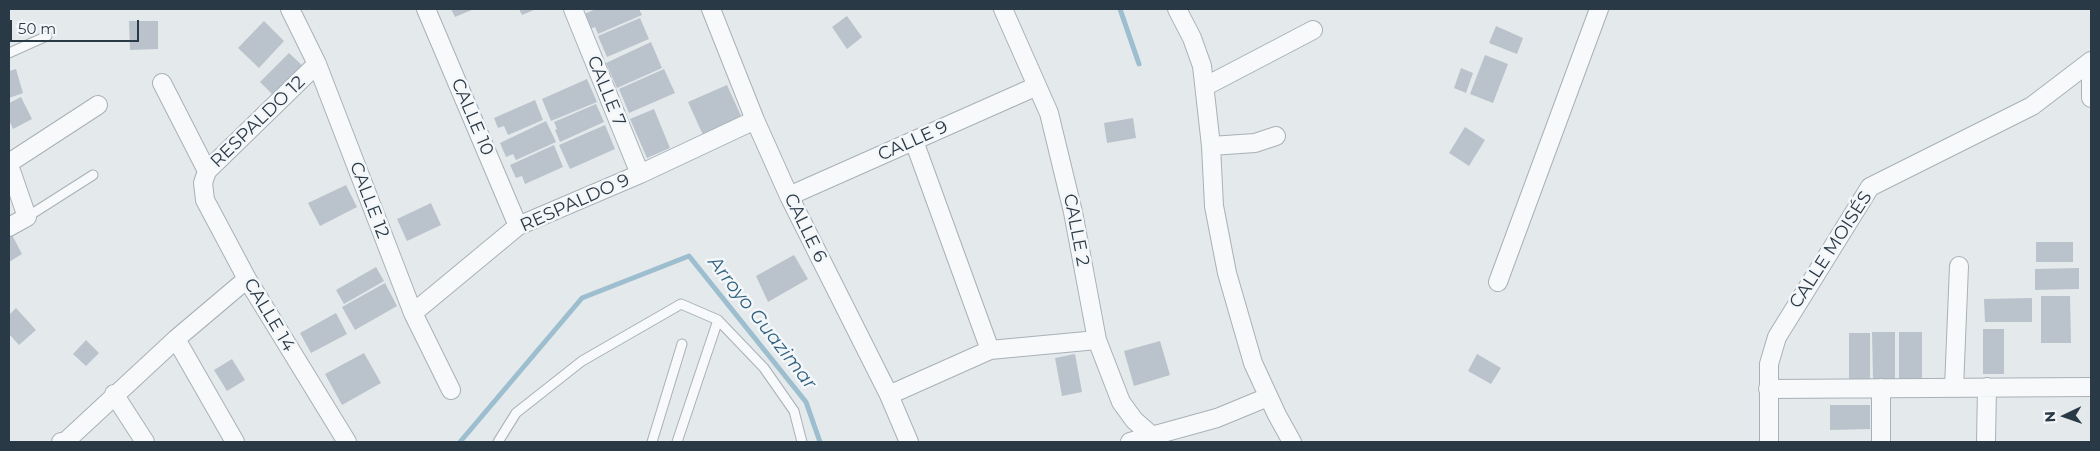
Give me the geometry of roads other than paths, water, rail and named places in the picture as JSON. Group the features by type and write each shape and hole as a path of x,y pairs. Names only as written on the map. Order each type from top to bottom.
{"street":[{"name":"CALLE 12","path":"290,9 317,64 413,314 451,390"},
{"name":"CALLE 10","path":"426,9 518,226"},
{"name":"CALLE 7","path":"573,9 640,174"},
{"name":"CALLE 6","path":"710,9 755,120 789,196 889,395 909,442"},
{"name":"CALLE 2","path":"1003,9 1049,113 1073,212 1097,340 1121,402 1134,420 1154,439"},
{"path":"1498,282 1599,9"},
{"path":"1179,12 1192,38 1202,66 1206,86 1214,206 1227,273 1253,363 1268,397 1292,442"},
{"path":"1206,86 1313,30"},
{"path":"2091,61 2091,98"},
{"name":"CALLE MOISÉS","path":"1769,442 1769,364 1777,337 1870,187 2032,106 2091,61"},
{"name":"RESPALDO 12","path":"205,177 317,64"},
{"name":"CALLE 14","path":"162,83 205,177 205,200 247,279 347,442"},
{"name":"CALLE 9","path":"789,196 1036,86"},
{"path":"9,227 27,217 9,164 98,105"},
{"name":"RESPALDO 9","path":"413,314 518,226 640,174 755,120"},
{"path":"1211,146 1249,144 1276,136"},
{"path":"914,141 990,350"},
{"path":"1954,388 1959,266"},
{"path":"64,442 114,394 247,279"},
{"path":"176,339 235,442"},
{"path":"889,395 990,350 1097,340"},
{"path":"1986,442 1987,387"},
{"path":"1768,389 2091,387"},
{"path":"1881,388 1881,442"},
{"path":"114,394 145,442"},
{"path":"1130,442 1154,439 1217,418 1268,397"}],"lane":[{"path":"9,53 47,36"},
{"path":"27,217 94,175"},
{"path":"498,442 516,413 582,361 681,304 718,320 764,368 794,411 802,442"},
{"path":"677,442 718,320"},
{"path":"652,442 682,344"}],"waterway":[{"path":"1120,9 1139,64"},
{"name":"Arroyo Guazimar","path":"460,442 582,298 689,256 806,402 820,442"}]}
